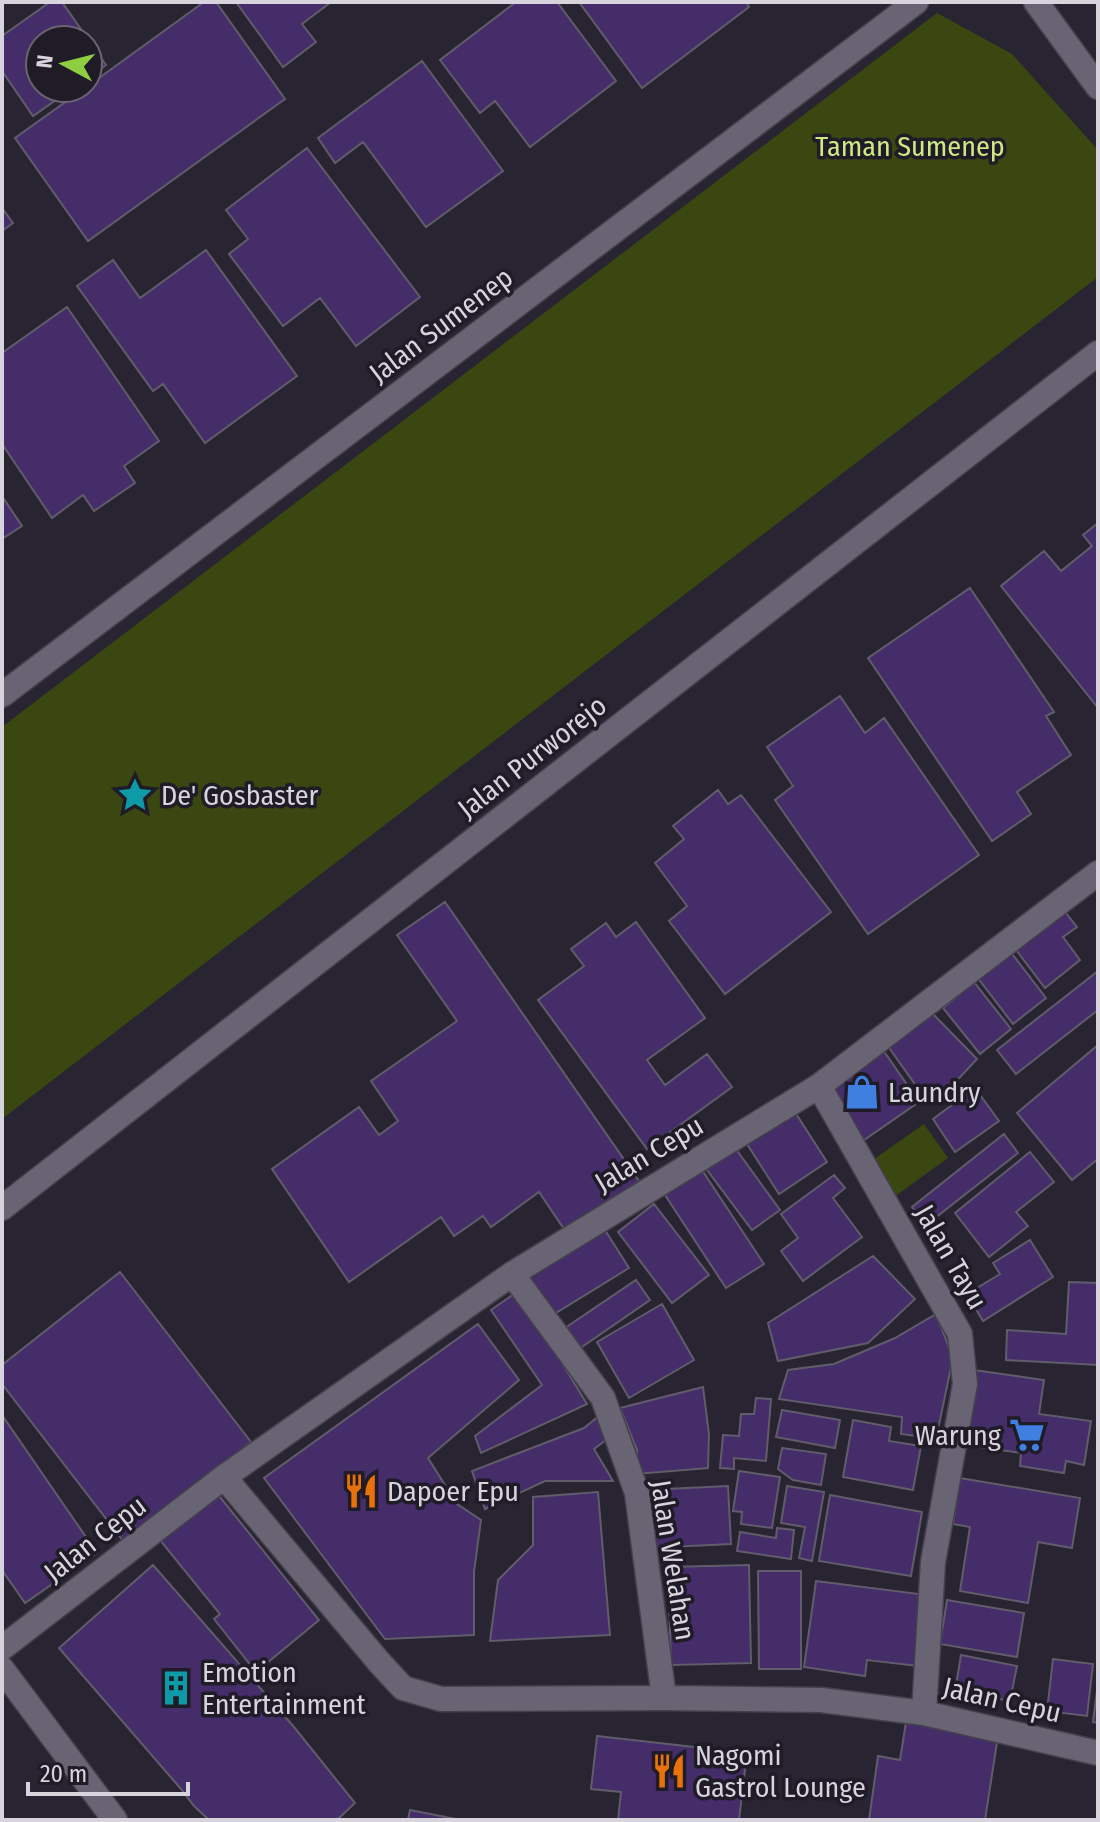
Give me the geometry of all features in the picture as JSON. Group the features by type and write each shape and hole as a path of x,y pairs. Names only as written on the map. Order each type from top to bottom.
{"street":[{"name":"Jalan Sumenep","path":"2,695 916,2"},
{"path":"1036,2 1098,87"},
{"name":"Jalan Purworejo","path":"2,1208 1098,353"},
{"name":"Jalan Cepu","path":"2,1648 224,1477 512,1274 819,1086 1098,873"},
{"name":"Jalan Tayu","path":"819,1086 960,1334 965,1384 933,1562 924,1713"},
{"name":"Jalan Welahan","path":"512,1274 603,1398 637,1493 664,1698"},
{"name":"Jalan Cepu","path":"224,1477 403,1688 441,1699 821,1700 924,1713 1098,1753"},
{"path":"2,1669 115,1820"}],"green space":[{"name":"Taman Sumenep","path":"937,13 1012,54 1098,150 1098,277 2,1119 2,727"},
{"path":"924,1124 948,1158 894,1197 870,1162"}],"building":[{"path":"50,2 62,2 77,24 24,24 24,103 2,71 2,36"},
{"path":"204,2 216,2 285,99 88,241 15,138 63,104 104,104 104,74"},
{"path":"236,2 331,2 302,24 316,42 283,67"},
{"path":"516,2 557,2 616,81 530,147 495,101 480,113 440,60"},
{"path":"579,2 746,2 749,7 642,88"},
{"path":"422,61 503,171 426,227 363,142 335,163 318,138"},
{"path":"25,104 50,104 33,116"},
{"path":"307,148 420,297 356,346 320,298 283,326 229,254 248,239 226,210"},
{"path":"2,208 13,223 2,231"},
{"path":"206,250 297,376 205,443 163,384 153,391 77,286 113,260 140,298"},
{"path":"67,307 159,441 124,466 135,483 94,511 83,495 52,518 2,444 2,353"},
{"path":"2,496 22,526 2,539"},
{"path":"1098,523 1098,708 1001,586 1044,551 1061,571 1092,546 1083,535"},
{"path":"970,588 1054,712 1046,716 1071,755 1017,792 1031,814 992,841 868,658"},
{"path":"840,696 865,733 884,718 979,855 868,934 775,800 793,786 767,747"},
{"path":"718,790 728,804 741,795 831,912 725,994 669,921 687,906 655,863 684,839 673,826"},
{"path":"445,902 639,1181 566,1232 539,1192 491,1227 483,1216 454,1236 441,1217 349,1282 272,1169 359,1107 379,1135 398,1121 371,1081 457,1021 397,935"},
{"path":"1062,908 1077,927 1063,937 1080,960 1045,988 1013,946"},
{"path":"636,922 705,1018 647,1060 665,1085 707,1054 732,1087 647,1149 538,1000 584,966 571,949 606,923 616,937"},
{"path":"1010,951 1046,998 1013,1024 977,977"},
{"path":"1098,971 1098,1010 1016,1074 997,1050"},
{"path":"974,982 1011,1029 980,1054 943,1008"},
{"path":"931,1012 977,1059 951,1087 924,1097 885,1042"},
{"path":"1098,1045 1098,1159 1072,1180 1017,1113"},
{"path":"881,1047 919,1102 864,1140 826,1086"},
{"path":"975,1088 999,1121 955,1152 933,1119"},
{"path":"793,1109 827,1162 779,1194 745,1141"},
{"path":"1004,1134 1018,1153 926,1225 912,1207"},
{"path":"733,1145 780,1210 752,1230 704,1166"},
{"path":"1030,1152 1054,1182 1016,1212 1028,1226 989,1257 955,1213"},
{"path":"702,1170 764,1264 726,1288 665,1195"},
{"path":"834,1175 845,1188 833,1198 862,1237 803,1281 781,1251 798,1238 781,1214"},
{"path":"654,1204 709,1275 672,1303 618,1232"},
{"path":"605,1230 629,1268 551,1316 528,1276"},
{"path":"1030,1240 1053,1277 983,1321 967,1294 1000,1274 993,1263"},
{"path":"873,1256 915,1299 868,1343 778,1361 768,1323"},
{"path":"120,1272 251,1442 124,1542 2,1384 2,1365"},
{"path":"636,1280 650,1300 576,1351 562,1330"},
{"path":"1069,1282 1098,1283 1098,1365 1006,1360 1007,1330 1066,1334"},
{"path":"518,1291 587,1404 481,1453 475,1436 542,1385 491,1310"},
{"path":"662,1304 694,1360 629,1398 597,1342"},
{"path":"936,1314 953,1358 936,1439 901,1434 902,1417 779,1399 788,1370 834,1364 895,1338"},
{"name":"Dapoer Epu","path":"478,1324 519,1380 428,1458 457,1504 481,1520 474,1572 474,1635 385,1639 264,1478"},
{"name":"Warung","path":"974,1370 1044,1380 1039,1414 1091,1421 1084,1465 1066,1461 1064,1473 1020,1466 1021,1453 964,1445"},
{"path":"703,1387 709,1434 708,1468 636,1474 637,1450 620,1408"},
{"path":"756,1398 771,1399 766,1461 734,1458 734,1469 720,1468 723,1435 739,1436 741,1414 754,1414"},
{"path":"782,1410 840,1420 835,1448 776,1437"},
{"path":"2,1415 97,1553 25,1603 2,1570"},
{"path":"600,1415 607,1439 594,1449 613,1481 545,1481 485,1509 472,1471 584,1428"},
{"path":"853,1420 891,1427 889,1441 921,1446 913,1490 843,1477"},
{"path":"782,1448 826,1454 821,1485 793,1480 778,1469"},
{"path":"739,1471 780,1477 772,1528 741,1524 742,1512 733,1511"},
{"path":"960,1478 1080,1498 1072,1548 1038,1542 1028,1603 960,1591 970,1527 953,1524"},
{"path":"728,1486 731,1544 648,1548 645,1490"},
{"path":"787,1486 824,1492 812,1561 799,1558 805,1527 781,1523"},
{"path":"216,1492 319,1620 256,1672 214,1619 220,1614 159,1539"},
{"path":"598,1492 610,1635 490,1641 498,1580 533,1545 533,1497"},
{"path":"830,1495 922,1512 911,1576 819,1561"},
{"path":"777,1528 794,1530 791,1559 737,1551 740,1532 776,1538"},
{"name":"Emotion Entertainment","path":"153,1565 294,1727 355,1803 337,1820 209,1820 59,1648"},
{"path":"749,1565 751,1663 671,1665 668,1567"},
{"path":"758,1571 801,1571 801,1669 759,1669"},
{"path":"816,1581 927,1595 918,1666 867,1660 865,1676 804,1667"},
{"path":"947,1600 1024,1613 1017,1657 940,1644"},
{"path":"961,1655 1017,1666 1010,1701 955,1691"},
{"path":"1053,1659 1093,1664 1087,1716 1047,1711"},
{"path":"1098,1683 1098,1723 1093,1722"},
{"path":"906,1722 998,1736 985,1820 869,1820 878,1756 900,1760"},
{"name":"Nagomi Gastrol Lounge","path":"597,1736 747,1753 739,1820 618,1820 621,1792 591,1789"},
{"path":"410,1810 461,1820 408,1820"}],"place":[{"name":"De' Gosbaster","path":"135,795"},
{"name":"Laundry","path":"862,1092"},
{"name":"Warung","path":"1027,1435"},
{"name":"Dapoer Epu","path":"361,1491"},
{"name":"Emotion Entertainment","path":"176,1688"},
{"name":"Nagomi Gastrol Lounge","path":"669,1771"}]}
